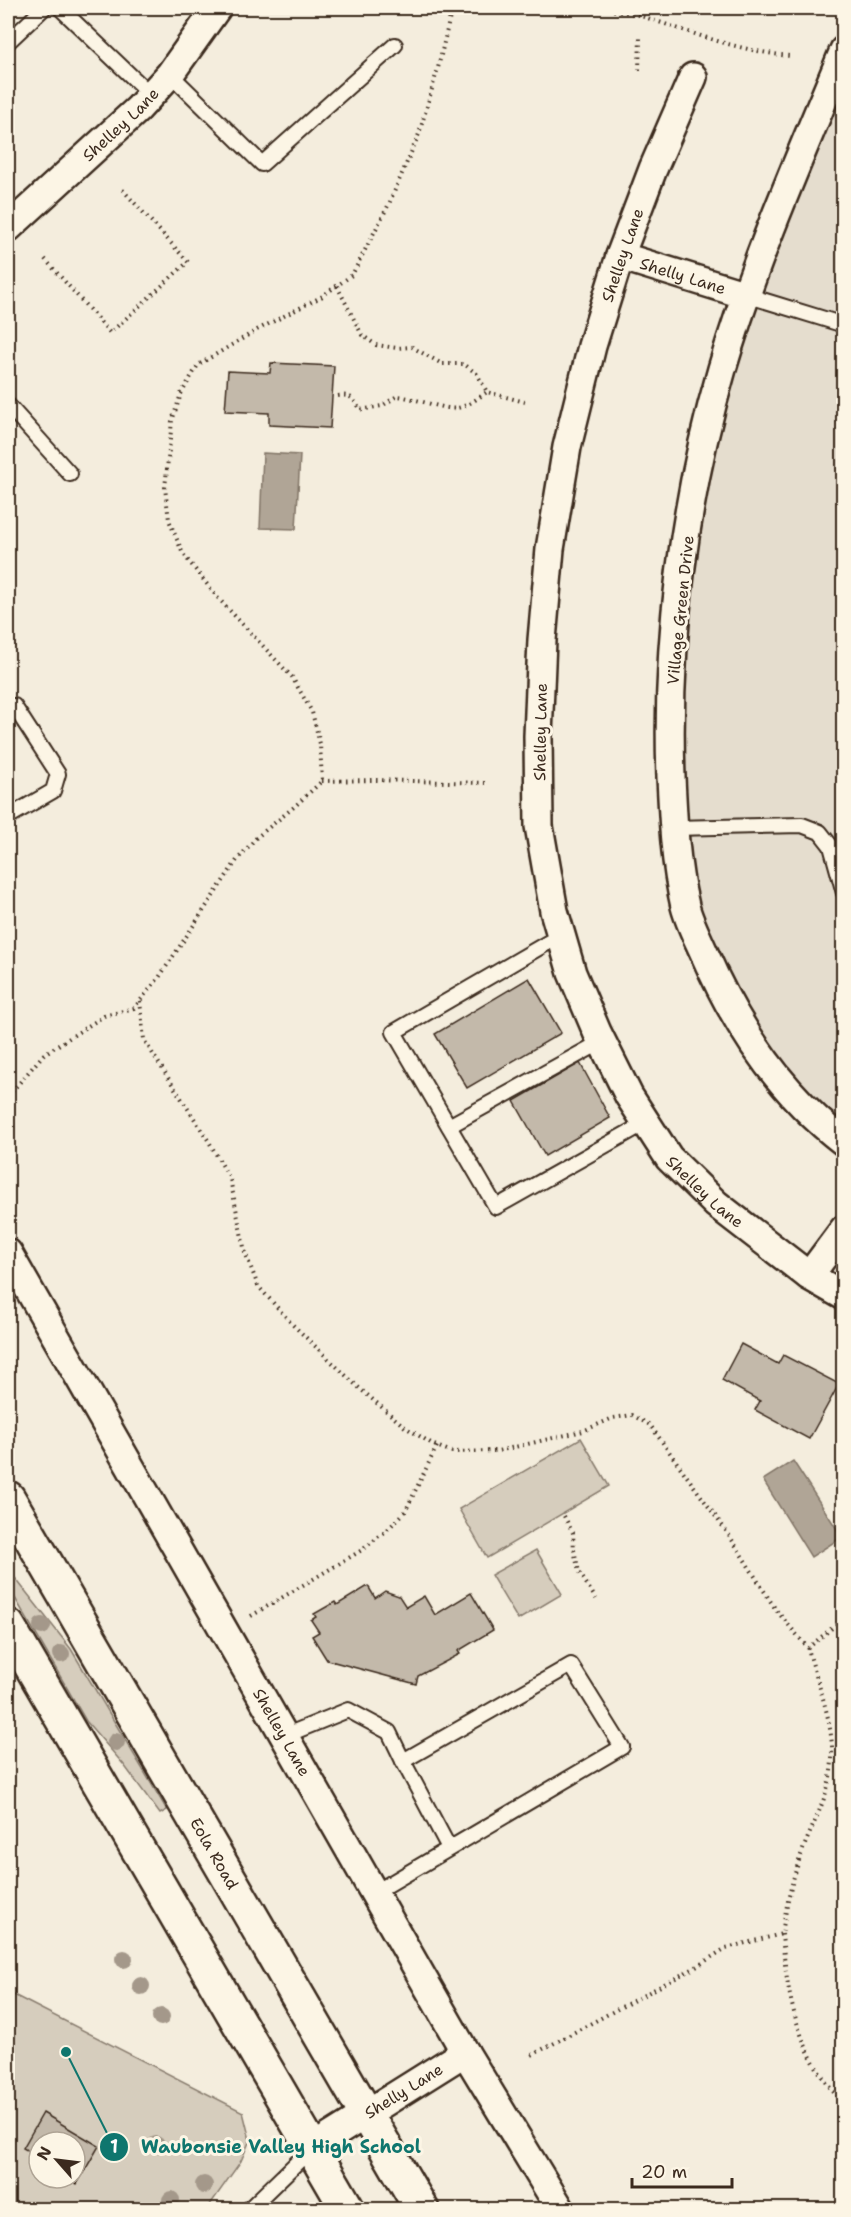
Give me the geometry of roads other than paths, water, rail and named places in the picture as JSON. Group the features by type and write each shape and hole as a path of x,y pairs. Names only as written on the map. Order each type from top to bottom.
{"main road":[{"name":"Eola Road","path":"8,1498 422,2210"},
{"path":"8,1626 348,2210"}],"street":[{"name":"Shelley Lane","path":"9,222 130,117 170,74 217,8"},
{"name":"Village Green Drive","path":"843,50 746,295 722,370 699,460 680,573 673,641 670,741 673,828 685,908 719,987 766,1064 796,1098 843,1142"},
{"name":"Shelley Lane","path":"693,77 653,169 620,256 592,346 567,447 550,549 542,640 538,736 539,826 554,911 572,973 601,1041 629,1096 669,1158 716,1204 809,1276 843,1296"},
{"name":"Shelly Lane","path":"620,256 746,295"},
{"path":"809,1276 843,1229"},
{"name":"Shelley Lane","path":"8,1253 465,2052 561,2210"},
{"name":"Shelly Lane","path":"312,2148 465,2052"}],"lane":[{"path":"8,42 44,8"},
{"path":"60,8 151,95"},
{"path":"170,74 262,164 396,45"},
{"path":"746,295 843,325"},
{"path":"8,405 70,474"},
{"path":"8,706 14,706 58,774 53,791 8,817"},
{"path":"673,828 802,825 820,832 831,846 843,893"},
{"path":"561,935 394,1032 496,1207 647,1122"},
{"path":"449,1126 601,1041"},
{"path":"374,1893 622,1747 571,1665 403,1761"},
{"path":"284,1736 348,1710 389,1732 449,1848"},
{"path":"248,2210 312,2148"}],"place":[{"name":"Waubonsie Valley High School","path":"66,2052"}]}
